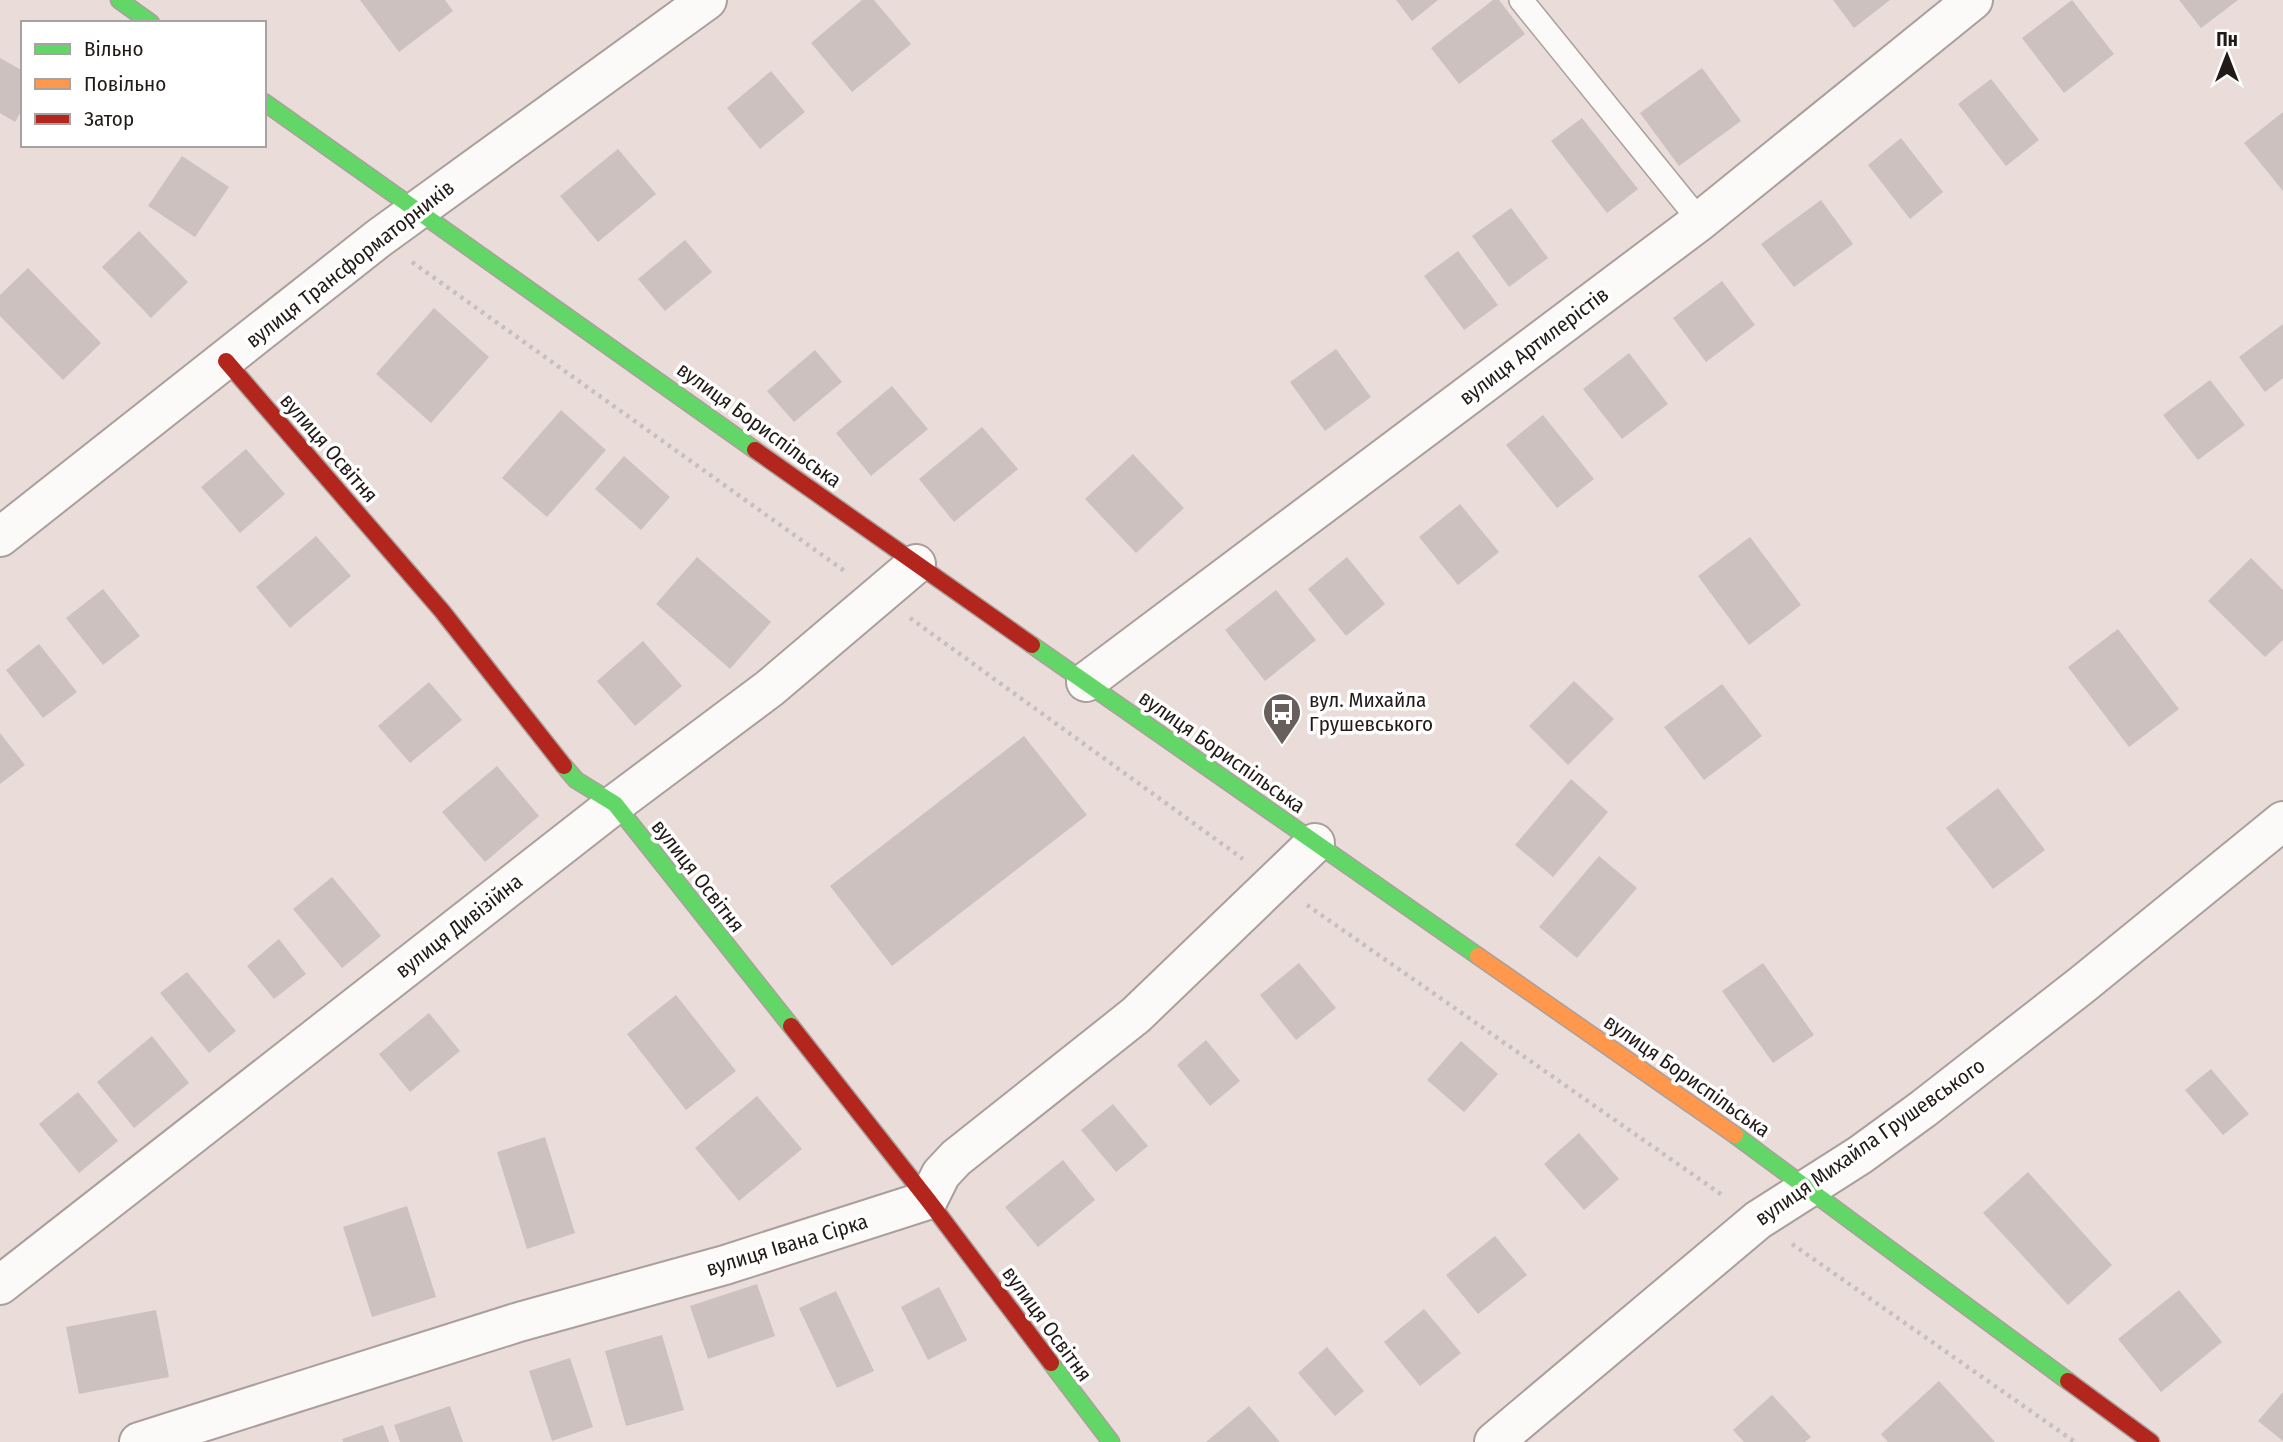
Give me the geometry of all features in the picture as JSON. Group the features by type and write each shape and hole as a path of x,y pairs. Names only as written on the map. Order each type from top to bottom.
{"main road":[{"path":"119,0 148,21"},
{"name":"вулиця Бориспільська","path":"266,103 916,564 1758,1151 2151,1442"},
{"name":"вулиця Освітня","path":"226,360 442,611 556,758 576,780 615,804 928,1200 1111,1442"}],"street":[{"name":"вулиця Трансформаторників","path":"0,537 379,238 707,0"},
{"name":"вулиця Артилерістів","path":"1086,682 1700,220 1973,0"},
{"name":"вулиця Дивізійна","path":"0,1285 615,804 770,688 916,564"},
{"name":"вулиця Михайла Грушевського","path":"1494,1442 1758,1220 1860,1155 1923,1109 2283,821"},
{"path":"928,1200 941,1174 956,1158 1136,1015 1315,843"},
{"name":"вулиця Івана Сірка","path":"139,1442 519,1322 725,1265 928,1200"}],"lane":[{"path":"1521,0 1700,220"}],"path":[{"path":"379,238 1274,882 2075,1442"}],"building":[{"path":"360,0 445,0 453,11 399,52"},
{"path":"862,0 874,0 911,44 852,92 811,43"},
{"path":"1396,0 1438,0 1412,21"},
{"path":"1493,0 1499,0 1525,34 1459,84 1431,48"},
{"path":"1833,0 1890,0 1854,28"},
{"path":"2072,0 2114,54 2064,93 2022,38"},
{"path":"2179,0 2238,0 2201,28"},
{"path":"0,58 21,70 21,112 15,122 0,113"},
{"path":"1702,68 1741,121 1679,166 1640,113"},
{"path":"771,71 805,112 760,149 727,108"},
{"path":"1991,79 2039,140 2006,166 1958,104"},
{"path":"2283,112 2283,191 2244,143"},
{"path":"1582,118 1638,189 1607,213 1551,141"},
{"path":"1901,138 1943,192 1910,219 1868,165"},
{"path":"618,149 656,194 598,242 560,196"},
{"path":"182,156 229,187 195,237 148,206"},
{"path":"1821,200 1853,244 1794,287 1761,244"},
{"path":"1511,208 1548,258 1509,287 1472,236"},
{"path":"139,231 188,282 151,318 102,267"},
{"path":"685,240 712,272 665,311 638,279"},
{"path":"1458,251 1498,305 1464,330 1424,276"},
{"path":"28,268 101,343 63,380 0,316 0,295"},
{"path":"1722,281 1755,325 1706,362 1673,318"},
{"path":"434,308 489,357 431,423 376,374"},
{"path":"2283,324 2283,378 2265,392 2239,357"},
{"path":"1336,349 1371,397 1325,431 1290,382"},
{"path":"815,350 842,382 794,422 767,391"},
{"path":"1629,353 1668,404 1622,439 1583,389"},
{"path":"2210,380 2245,425 2198,460 2163,415"},
{"path":"892,386 928,429 871,476 836,433"},
{"path":"561,410 606,450 547,517 502,478"},
{"path":"1543,415 1594,479 1557,508 1506,445"},
{"path":"982,427 1018,469 954,522 919,479"},
{"path":"246,449 285,494 240,533 201,487"},
{"path":"1133,454 1184,508 1136,553 1085,499"},
{"path":"624,456 670,497 641,530 595,489"},
{"path":"1460,504 1499,552 1458,585 1419,537"},
{"path":"316,536 351,576 290,628 256,587"},
{"path":"1750,537 1801,605 1749,645 1698,576"},
{"path":"697,557 771,622 730,669 656,604"},
{"path":"1347,557 1385,604 1346,636 1308,589"},
{"path":"2251,558 2283,590 2283,640 2265,657 2208,601"},
{"path":"103,589 140,636 103,665 66,618"},
{"path":"1276,590 1316,640 1265,681 1225,630"},
{"path":"2118,629 2179,709 2129,747 2068,667"},
{"path":"643,641 682,686 635,726 597,681"},
{"path":"39,644 77,692 43,718 6,670"},
{"path":"1574,681 1614,719 1568,765 1529,726"},
{"path":"429,682 462,720 410,763 378,726"},
{"path":"1722,684 1762,736 1704,780 1664,727"},
{"path":"0,733 25,765 0,784"},
{"path":"1024,736 1087,815 892,966 830,886"},
{"path":"497,766 539,816 485,862 442,812"},
{"path":"1571,779 1608,812 1553,877 1515,845"},
{"path":"1998,788 2045,850 1993,889 1946,828"},
{"path":"1599,856 1637,888 1577,958 1539,927"},
{"path":"332,877 381,936 342,968 293,909"},
{"path":"279,939 306,974 274,999 247,966"},
{"path":"1299,963 1336,1008 1296,1040 1260,995"},
{"path":"1763,963 1814,1035 1773,1063 1722,991"},
{"path":"187,972 236,1031 209,1053 160,993"},
{"path":"676,995 736,1071 686,1110 627,1034"},
{"path":"429,1013 460,1051 410,1092 379,1054"},
{"path":"152,1036 189,1083 134,1128 97,1082"},
{"path":"1206,1040 1240,1081 1210,1106 1177,1065"},
{"path":"1461,1041 1498,1074 1464,1112 1427,1080"},
{"path":"2211,1069 2249,1114 2223,1135 2185,1090"},
{"path":"78,1092 118,1141 79,1173 39,1124"},
{"path":"757,1096 802,1149 739,1201 695,1148"},
{"path":"1113,1104 1148,1146 1116,1172 1081,1130"},
{"path":"1579,1133 1619,1179 1584,1210 1544,1164"},
{"path":"545,1137 575,1233 527,1249 497,1152"},
{"path":"1063,1160 1095,1200 1038,1247 1005,1207"},
{"path":"2028,1172 2112,1265 2068,1305 1983,1213"},
{"path":"407,1206 436,1297 372,1317 343,1227"},
{"path":"1495,1236 1527,1275 1478,1314 1446,1275"},
{"path":"757,1284 775,1336 708,1359 690,1306"},
{"path":"939,1287 967,1340 928,1360 901,1307"},
{"path":"2179,1290 2222,1342 2161,1392 2118,1339"},
{"path":"836,1291 874,1371 837,1388 799,1308"},
{"path":"1424,1309 1461,1353 1420,1386 1384,1342"},
{"path":"156,1310 169,1377 79,1394 66,1327"},
{"path":"662,1335 684,1410 626,1426 605,1351"},
{"path":"1327,1347 1364,1391 1335,1416 1298,1373"},
{"path":"570,1358 593,1427 552,1441 529,1371"},
{"path":"1939,1381 1995,1442 1888,1442 1881,1434"},
{"path":"2283,1392 2283,1441 2258,1421"},
{"path":"1772,1395 1811,1437 1805,1442 1744,1442 1733,1430"},
{"path":"450,1406 463,1442 400,1442 394,1425"},
{"path":"1249,1406 1280,1442 1206,1442"},
{"path":"383,1425 389,1442 343,1442 342,1439"}],"traffic: fast":[{"path":"119,0 148,21"},
{"path":"266,103 755,450"},
{"path":"1032,645 1478,956"},
{"path":"564,766 576,780 615,804 791,1026"},
{"path":"1735,1135 2068,1381"},
{"path":"1051,1363 1111,1442"}],"traffic: slow":[{"path":"1478,956 1735,1135"}],"traffic: jam":[{"path":"226,361 442,611 564,766"},
{"path":"755,450 1032,645"},
{"path":"791,1026 928,1200 1051,1363"},
{"path":"2068,1381 2151,1442"}],"place":[{"name":"вул. Михайла Грушевського","path":"1282,746"}]}
